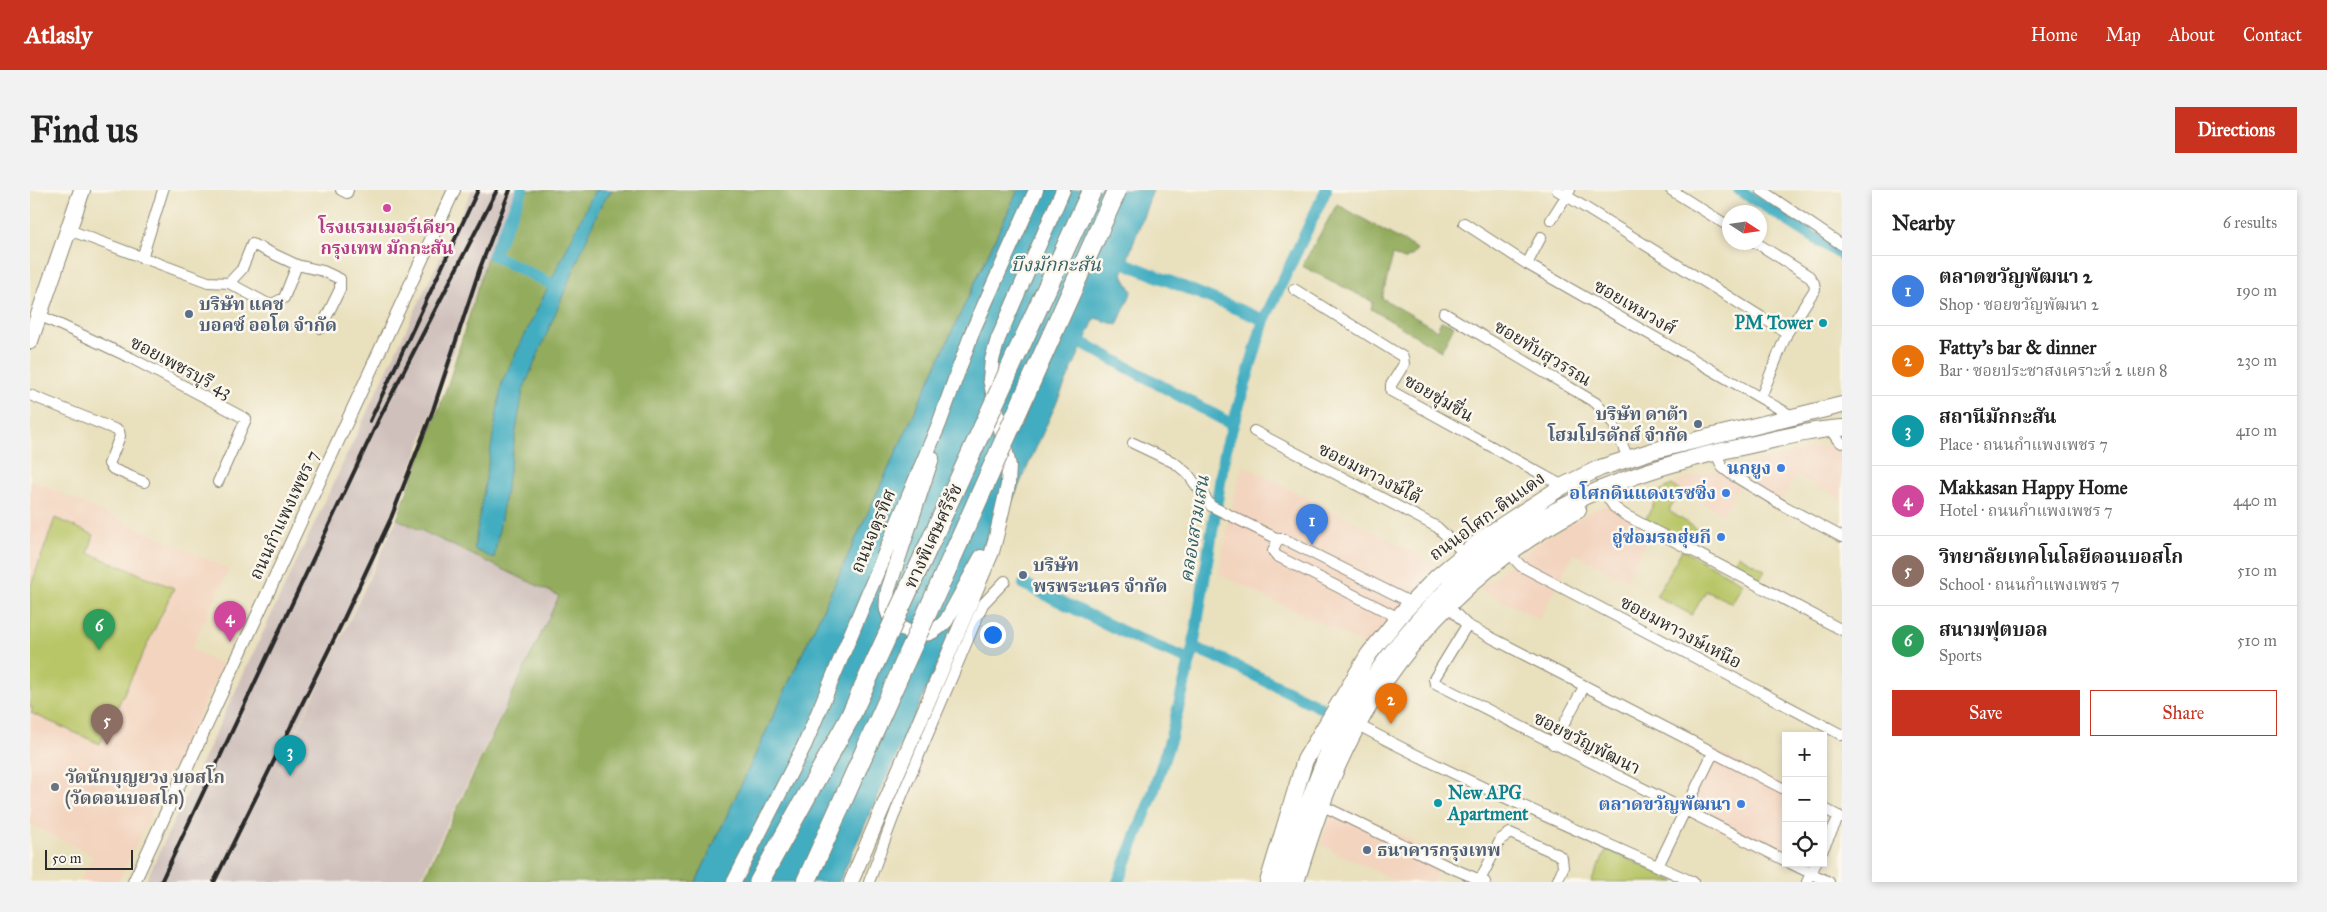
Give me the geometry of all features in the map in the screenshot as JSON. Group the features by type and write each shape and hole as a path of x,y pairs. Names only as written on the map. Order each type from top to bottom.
{"highway":[{"name":"ทางพิเศษศรีรัช","path":"775,882 1092,190"},
{"name":"ทางพิเศษศรีรัช","path":"806,882 1117,190"},
{"path":"759,882 849,719"},
{"path":"814,882 846,794"}],"main road":[{"path":"30,341 82,190"},
{"name":"ถนนจตุรทิศ","path":"734,882 805,744 939,424 973,330 1036,190"},
{"path":"851,882 992,552 1008,485 1009,466 990,379 992,360 998,339 1062,190"},
{"name":"ถนนอโศก-ดินแดง","path":"1268,882 1306,760 1369,654 1436,578 1486,538 1563,486 1628,458 1842,405"},
{"path":"939,424 930,468 888,590 886,608 890,618 900,627 919,634 929,633 937,628 946,621 981,558 996,537"},
{"name":"ถนนอโศก-ดินแดง","path":"1284,882 1302,819 1332,745 1368,684 1402,638 1431,604 1460,577 1492,551 1524,529 1563,506 1602,488 1640,473 1687,460 1834,427"},
{"name":"ถนนอโศก-ดินแดง","path":"1296,882 1321,805 1336,768 1358,725 1392,670 1419,636 1448,606 1509,553 1571,514 1687,460"},
{"path":"724,882 757,835"}],"street":[{"path":"142,258 163,190"},
{"name":"ถนนกำแพงเพชร 7","path":"134,882 454,190"},
{"path":"1556,190 1568,193 1787,333"},
{"path":"1671,190 1722,221"},
{"path":"1761,190 1842,245"},
{"path":"1550,220 1568,193"},
{"name":"ซอยเหมวงศ์","path":"1464,223 1527,264 1792,416"},
{"path":"69,230 208,282 229,283 270,305 284,298 297,265"},
{"path":"1527,264 1541,237"},
{"path":"229,283 242,269 252,244 297,265 323,271 340,279 340,289 321,328"},
{"path":"1761,397 1787,333 1814,289 1814,283 1809,276 1767,250"},
{"name":"ซอยชุ่มชื่น","path":"1294,289 1403,357 1404,364 1390,385 1392,391 1563,486"},
{"name":"ซอยทับสุวรรณ","path":"1444,313 1596,403 1613,422 1628,458"},
{"name":"ซอยเพชรบุรี 43","path":"40,315 131,358 246,419 218,482"},
{"path":"30,395 118,431 120,436 108,464 113,469 144,482"},
{"path":"1834,427 1836,439 1842,443"},
{"name":"ซอยมหาวงษ์ใต้","path":"1254,431 1437,527 1465,554"},
{"path":"1133,443 1175,462 1188,474 1211,506 1278,539 1284,539 1412,603"},
{"path":"1716,453 1722,467 1731,474 1784,506 1842,537"},
{"path":"1607,496 1614,507 1625,515 1842,630"},
{"path":"1278,539 1273,551 1277,556 1399,618"},
{"name":"ซอยมหาวงษ์เหนือ","path":"1509,553 1521,566 1842,735"},
{"path":"869,882 898,806 983,604 1005,581"},
{"path":"1448,606 1467,625 1782,788"},
{"name":"ซอยขวัญพัฒนา","path":"1467,625 1434,679 1435,683 1782,859"},
{"path":"1554,744 1584,687"},
{"path":"1358,725 1405,750 1607,845 1693,882"},
{"path":"1658,866 1713,753"},
{"path":"1321,805 1482,881 1501,839 1510,833 1562,858 1564,868 1557,882"},
{"path":"1827,810 1841,817 1827,842"},
{"path":"1795,867 1809,878 1829,882"}],"shaded area":[{"path":"472,190 517,190 489,251 393,520 269,791 397,519 559,596 419,882 145,882"},
{"path":"1842,442 1842,499 1796,475 1778,507 1739,485 1723,514 1672,485 1689,477"},
{"path":"1243,465 1436,564 1367,646 1219,574 1227,527"},
{"path":"30,479 229,569 191,649 223,666 118,882 79,882 93,856 30,824"},
{"path":"1608,505 1651,533 1626,580 1574,553 1539,619 1480,589 1535,545 1593,510"},
{"name":"ตลาดขวัญพัฒนา","path":"1714,749 1782,786 1782,861 1683,812"},
{"path":"1336,803 1444,858 1432,882 1398,882 1320,844"},
{"path":"1827,810 1838,816 1827,838"}],"green space":[{"path":"517,190 1018,190 696,882 422,882 559,596 397,519 448,384 489,251"},
{"path":"1337,204 1417,249 1413,255 1404,260 1393,255 1382,298 1437,330 1441,321 1454,326 1441,351 1371,309 1373,302 1302,266"},
{"path":"1672,485 1680,490 1669,511 1697,529 1689,545 1644,522 1661,490"},
{"path":"55,518 94,535 88,553 174,588 100,744 31,713 33,708 30,707 30,588"},
{"path":"1682,550 1743,583 1732,603 1706,591 1692,615 1656,596"},
{"path":"1738,555 1765,570 1758,581 1731,567"},
{"path":"1607,849 1676,882 1591,882"}],"water":[{"path":"595,190 612,190 601,205 523,390 494,559 474,549 502,382"},
{"name":"บึงมักกะสัน","path":"1018,190 1153,190 1122,274 1132,291 1117,325 1095,318 839,882 696,882"}],"waterway":[{"path":"522,190 493,255 551,284"},
{"name":"คลองสามเสน","path":"1118,882 1152,796 1171,737 1193,648 1225,452 1264,320 1326,190"},
{"path":"1739,190 1842,255"},
{"path":"1115,259 1264,320"},
{"path":"1072,337 1233,425"},
{"path":"1024,584 1140,640 1190,660"},
{"path":"1193,648 1213,655 1320,707"}],"railway":[{"path":"370,421 478,190"},
{"path":"161,882 378,421 497,190"},
{"path":"214,882 340,627 391,518 433,410 480,268 510,190"}],"place":[{"name":"โรงแรมเมอร์เคียว กรุงเทพ มักกะสัน","path":"387,208"},
{"name":"บริษัท แคช บอคซ์ ออโต จำกัด","path":"189,314"},
{"name":"PM Tower","path":"1823,323"},
{"name":"บริษัท ดาต้า โฮมโปรดักส์ จำกัด","path":"1698,424"},
{"name":"นกยูง","path":"1781,468"},
{"name":"อโศกดินแดงเรซซิ่ง","path":"1726,493"},
{"name":"อู่ซ่อมรถฮุ่ยกี","path":"1721,537"},
{"name":"ตลาดขวัญพัฒนา 2","path":"1312,545"},
{"name":"บริษัท พรพระนคร จำกัด","path":"1023,575"},
{"name":"Makkasan Happy Home","path":"230,642"},
{"name":"สนามฟุตบอล","path":"99,650"},
{"name":"Fatty's bar & dinner","path":"1391,724"},
{"name":"วิทยาลัยเทคโนโลยีดอนบอสโก","path":"107,745"},
{"name":"สถานีมักกะสัน","path":"290,776"},
{"name":"วัดนักบุญยวง บอสโก (วัดดอนบอสโก)","path":"55,787"},
{"name":"New APG Apartment","path":"1438,803"},
{"name":"ตลาดขวัญพัฒนา","path":"1741,804"},
{"name":"ธนาคารกรุงเทพ","path":"1367,850"}]}
